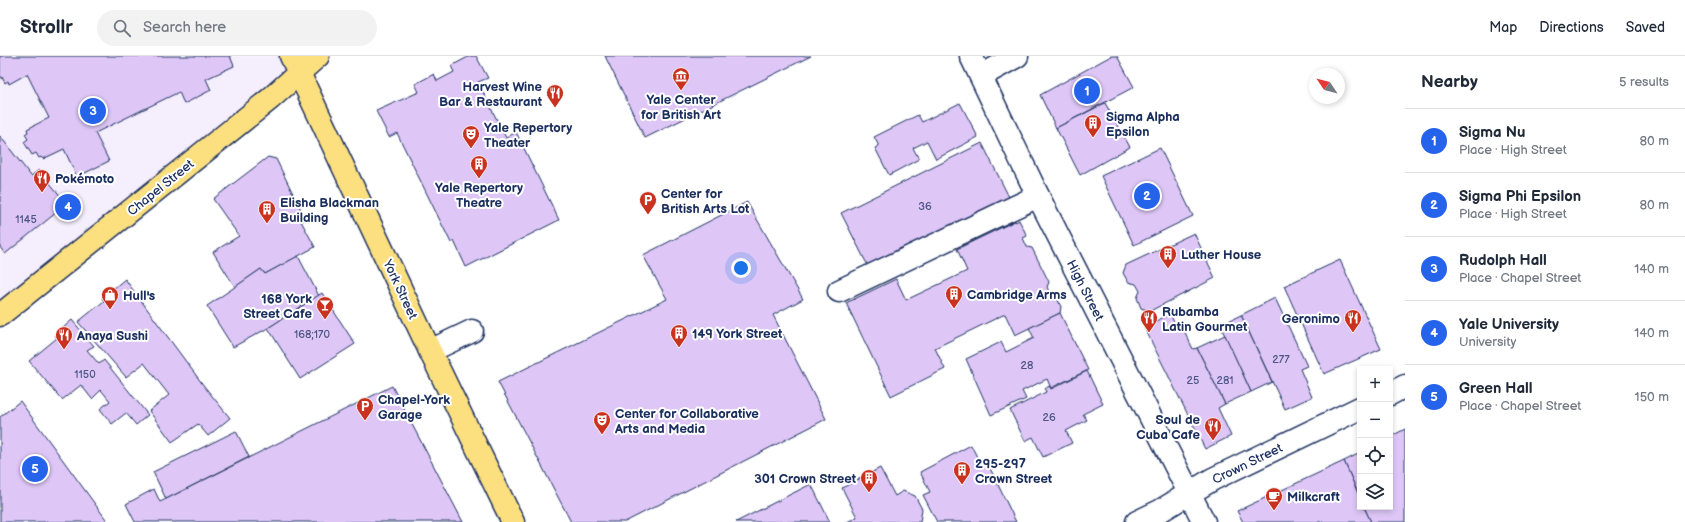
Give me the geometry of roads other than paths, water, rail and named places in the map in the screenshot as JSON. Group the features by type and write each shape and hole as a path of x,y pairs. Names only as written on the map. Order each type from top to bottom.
{"main road":[{"name":"Chapel Street","path":"0,315 295,65 318,56"},
{"name":"York Street","path":"295,65 430,351 514,522"}],"street":[{"name":"High Street","path":"970,56 1038,196 1204,522"},
{"path":"981,76 1017,56"},
{"path":"839,292 1038,196"},
{"path":"430,351 472,331"},
{"path":"1393,392 1405,386"},
{"name":"Crown Street","path":"1136,522 1189,494 1213,479 1357,409"}],"place":[{"name":"Yale Center for British Art","path":"681,91"},
{"name":"Sigma Nu","path":"1087,91"},
{"name":"Harvest Wine Bar & Restaurant","path":"555,108"},
{"name":"Rudolph Hall","path":"93,111"},
{"name":"Sigma Alpha Epsilon","path":"1093,138"},
{"name":"Yale Repertory Theater","path":"471,149"},
{"name":"Yale Repertory Theatre","path":"479,179"},
{"name":"Pokémoto","path":"42,193"},
{"name":"Sigma Phi Epsilon","path":"1147,196"},
{"name":"Yale University","path":"68,207"},
{"name":"Center for British Arts Lot","path":"648,215"},
{"name":"Elisha Blackman Building","path":"267,224"},
{"name":"Luther House","path":"1168,269"},
{"name":"Cambridge Arms","path":"954,309"},
{"name":"Hull's","path":"110,310"},
{"name":"168 York Street Cafe","path":"325,320"},
{"name":"Rubamba Latin Gourmet","path":"1149,333"},
{"name":"Geronimo","path":"1353,333"},
{"name":"149 York Street","path":"679,348"},
{"name":"Anaya Sushi","path":"64,350"},
{"name":"Chapel-York Garage","path":"365,421"},
{"name":"Center for Collaborative Arts and Media","path":"602,435"},
{"name":"Soul de Cuba Cafe","path":"1213,441"},
{"name":"Green Hall","path":"35,469"},
{"name":"295-297 Crown Street","path":"962,485"},
{"name":"301 Crown Street","path":"869,493"},
{"name":"Milkcraft","path":"1274,511"}]}
